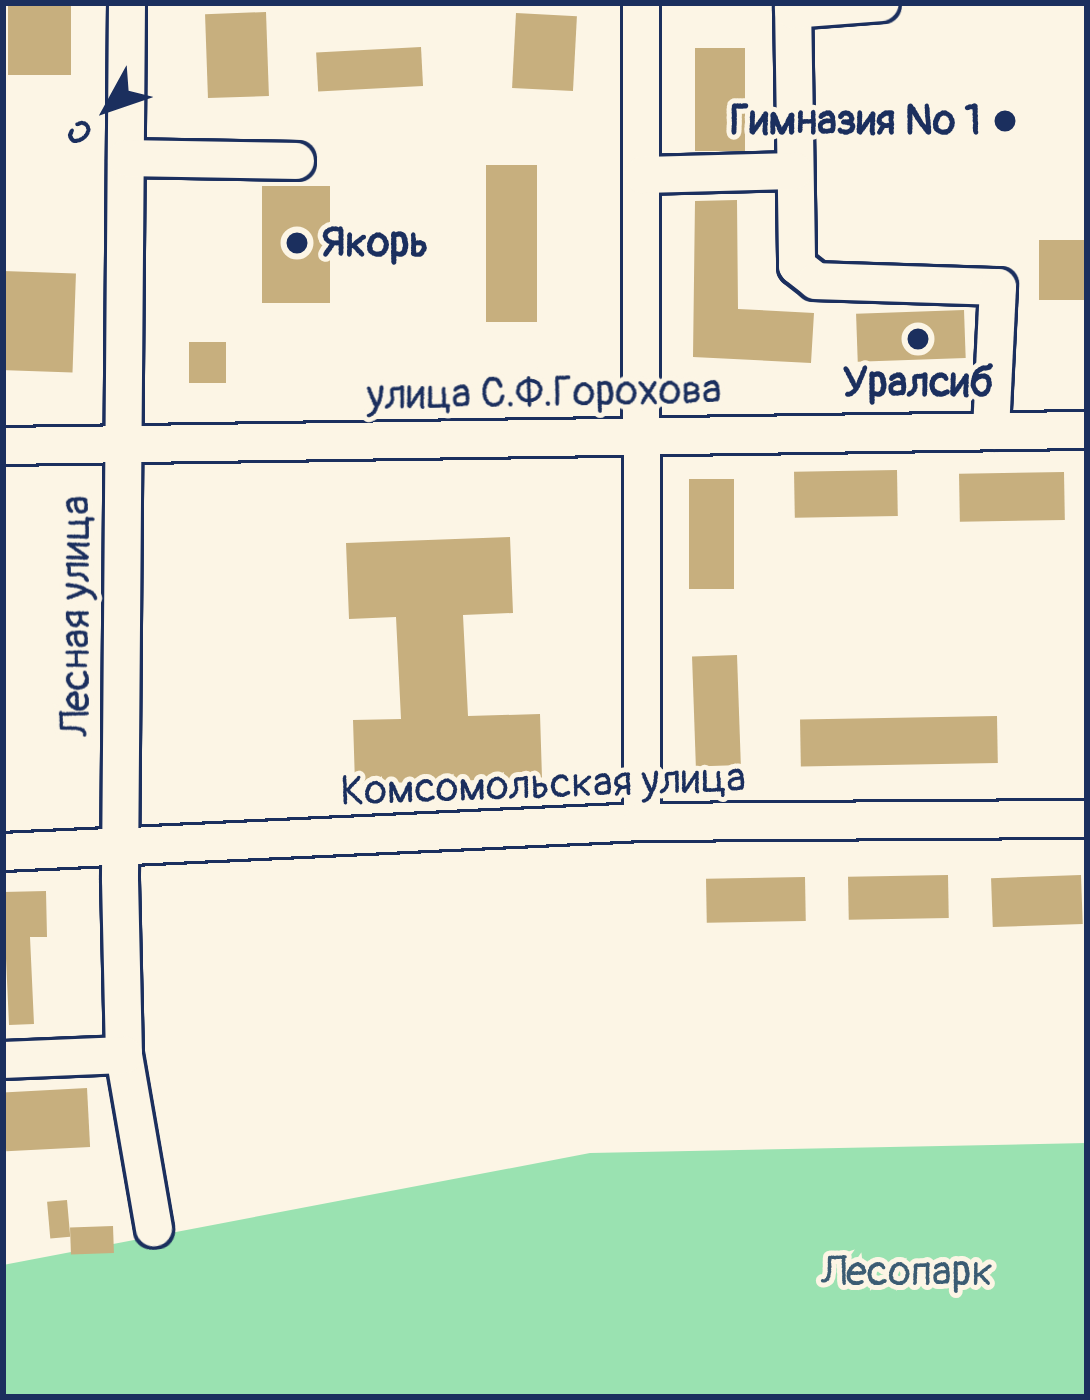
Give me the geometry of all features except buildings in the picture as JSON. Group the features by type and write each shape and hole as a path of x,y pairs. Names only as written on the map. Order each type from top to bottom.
{"street":[{"name":"Лесная улица","path":"127,3 119,849 124,1055 154,1228"},
{"path":"641,3 642,823"},
{"path":"881,3 794,6 795,259 807,279 1002,291 991,431"},
{"path":"125,158 296,161"},
{"path":"643,176 794,171"},
{"name":"улица С.Ф.Горохова","path":"3,446 1087,430"},
{"name":"Комсомольская улица","path":"3,852 642,823 1087,819"},
{"path":"3,1060 124,1055"}],"green space":[{"name":"Лесопарк","path":"1087,1143 1087,1397 3,1397 3,1265 590,1153"}],"place":[{"name":"Гимназия № 1","path":"1005,121"},
{"name":"Якорь","path":"297,243"},
{"name":"Уралсиб","path":"918,339"}]}
